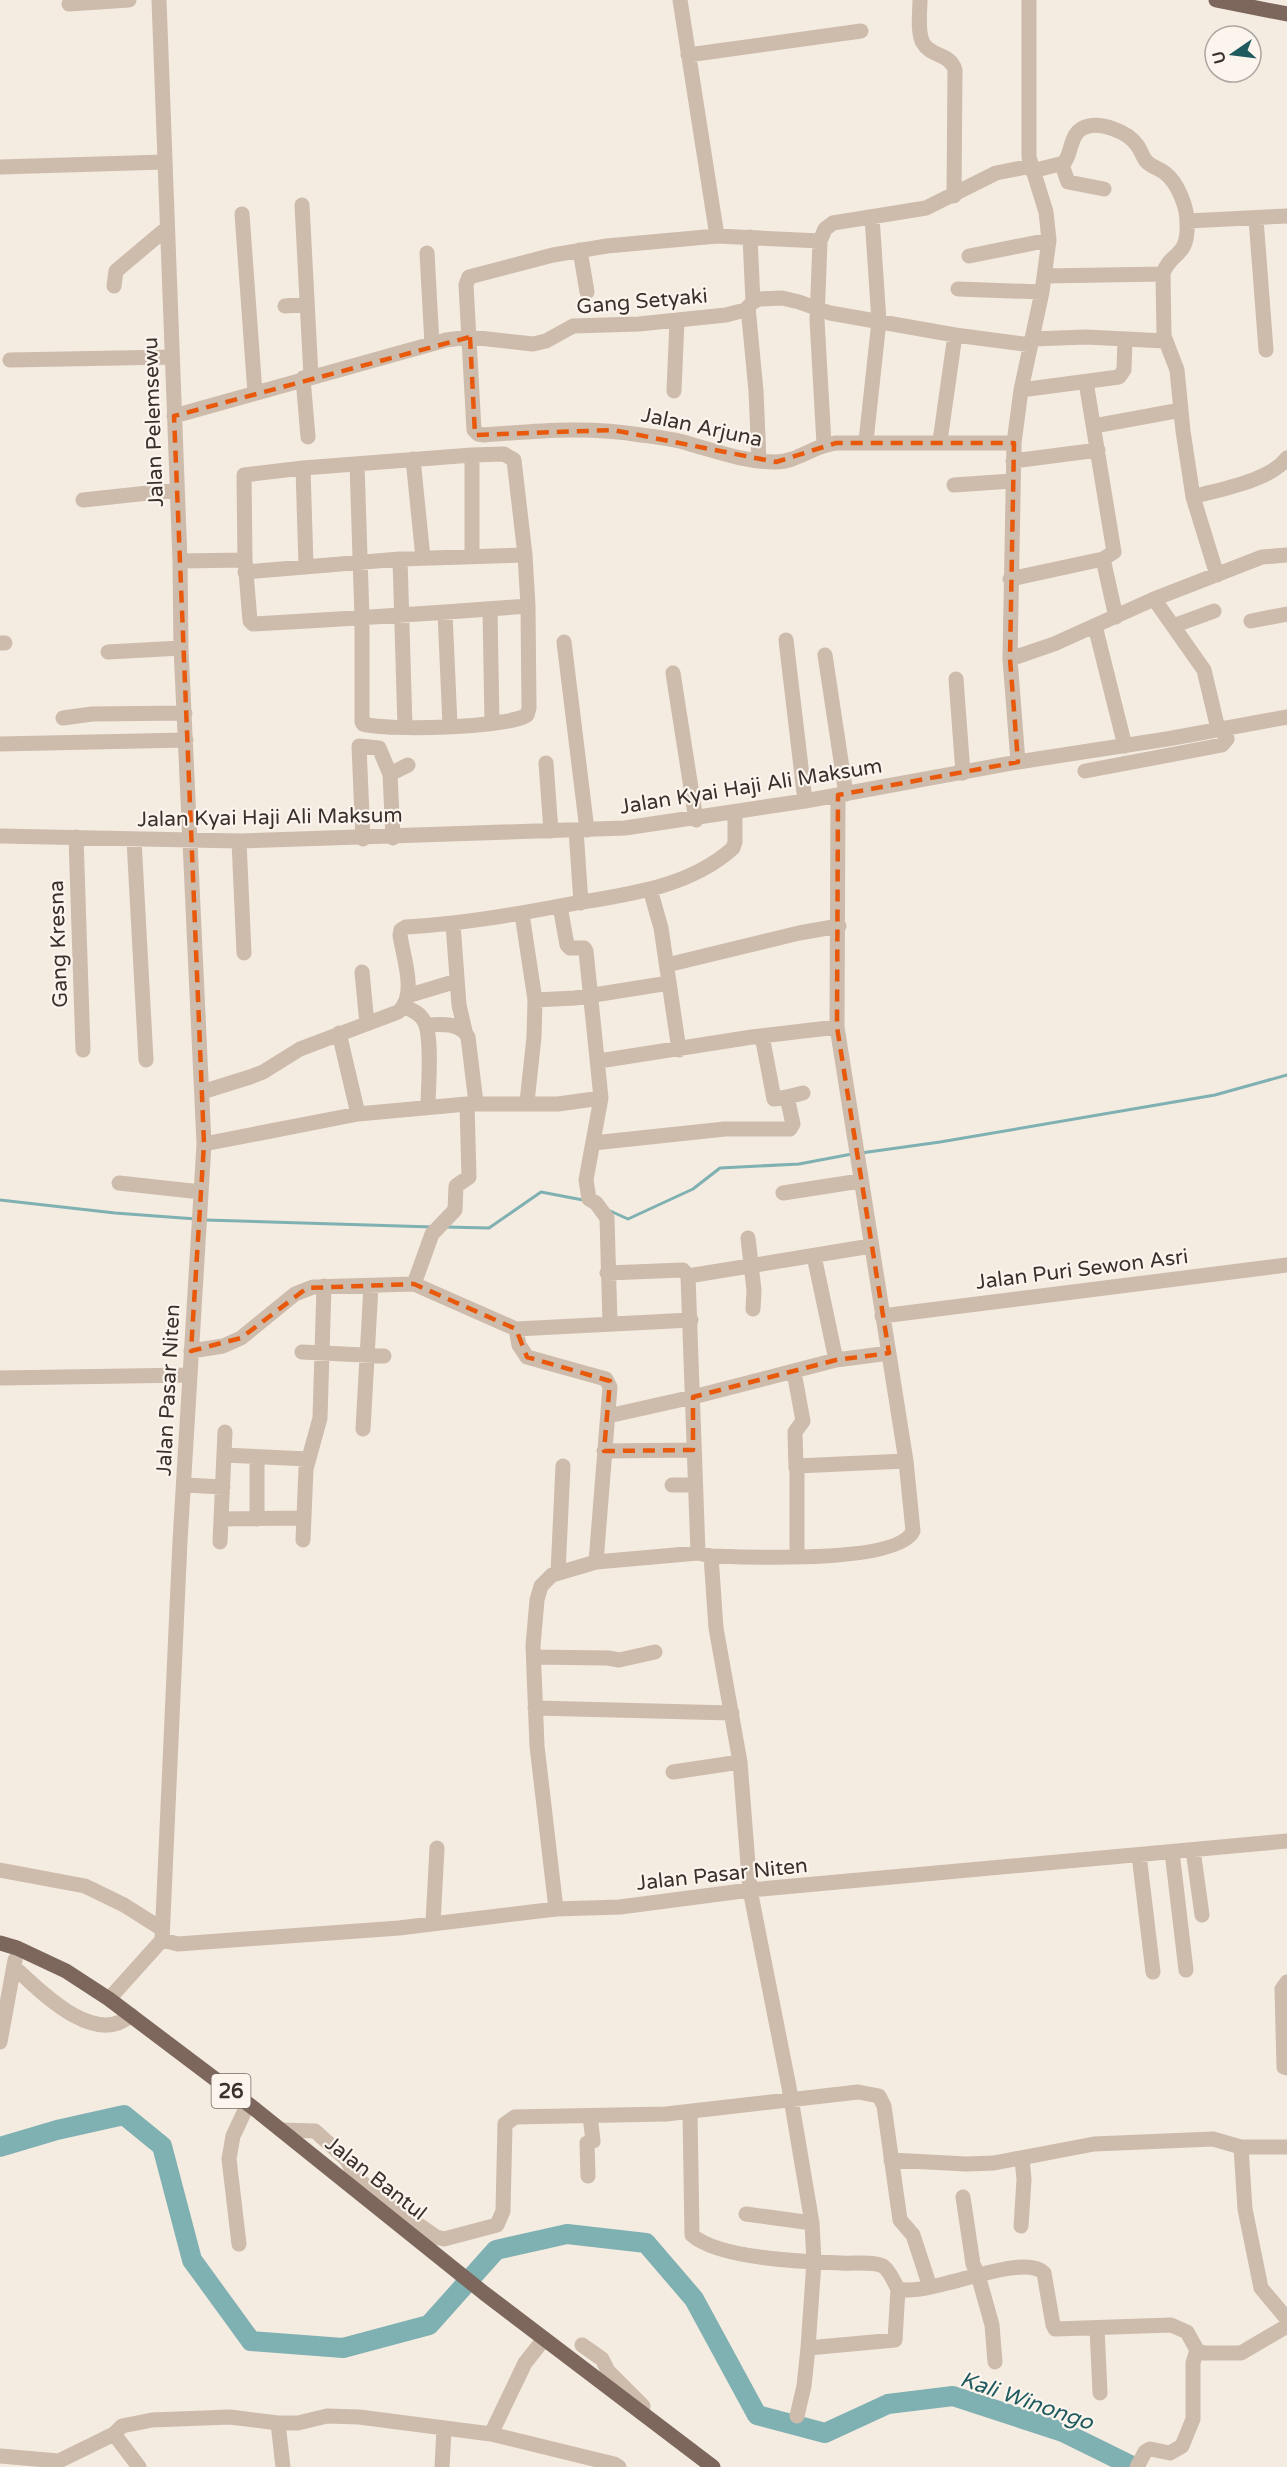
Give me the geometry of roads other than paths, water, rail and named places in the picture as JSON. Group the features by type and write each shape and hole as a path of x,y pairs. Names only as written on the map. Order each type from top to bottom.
{"main road":[{"path":"1216,0 1287,14"},
{"name":"Jalan Bantul","path":"0,1943 17,1948 66,1971 131,2015 281,2130 353,2181 541,2343 642,2413 713,2467"}],"street":[{"path":"69,4 129,0"},
{"name":"Jalan Pelemsewu","path":"159,0 180,561 181,648 190,842"},
{"path":"680,0 717,236"},
{"path":"920,0 922,41 928,48 951,62 955,70 954,196"},
{"path":"1018,762 1010,659 1014,443 1021,390 1042,292 1049,240 1046,212 1031,168 1028,135 1029,0"},
{"path":"688,55 861,31"},
{"path":"824,444 817,320 820,241 821,235 829,225 926,208 954,196 996,172 1062,165 1080,129 1097,126 1122,133 1136,143 1148,164 1170,177 1182,199 1187,221 1187,236 1183,250 1167,266 1163,274 1165,341 1177,370 1180,410 1193,497 1217,575"},
{"path":"0,167 165,162"},
{"path":"1062,165 1068,182 1104,189"},
{"path":"302,205 307,304 308,437"},
{"path":"242,214 255,393"},
{"path":"1187,221 1287,216"},
{"path":"866,441 879,321 872,217"},
{"path":"1256,219 1266,350"},
{"path":"114,286 116,271 167,228"},
{"path":"470,337 466,285 469,277 580,250 717,236 820,241"},
{"path":"750,237 750,304 759,461"},
{"path":"969,256 1049,240"},
{"path":"580,250 587,292"},
{"path":"427,252 432,344"},
{"path":"1044,276 1163,274"},
{"path":"958,289 1042,292"},
{"name":"Gang Setyaki","path":"174,416 307,377 432,344 470,337 533,344 546,341 573,326 639,324 726,315 759,299 791,300 819,310 956,335 1031,342 1086,337 1165,341"},
{"path":"285,306 307,304"},
{"path":"674,391 677,320"},
{"path":"940,441 956,335"},
{"name":"Jalan Arjuna","path":"470,337 472,422 478,434 585,429 613,430 684,442 718,454 759,461 786,461 824,444 866,441 1014,443"},
{"path":"1021,390 1115,378 1121,375 1125,339"},
{"path":"10,360 172,357"},
{"path":"1010,579 1104,559 1115,550 1086,382"},
{"path":"1094,426 1180,410"},
{"path":"1013,461 1098,450"},
{"path":"357,464 362,618 362,722 366,725 405,727 492,723 524,717 528,712 528,606 525,555 514,460 504,454 472,455 303,468 244,475 245,566 250,621 253,624 362,618 402,617 528,606"},
{"path":"472,455 472,557"},
{"path":"1193,497 1265,475 1282,465 1287,458"},
{"path":"413,459 423,558"},
{"path":"303,468 306,566"},
{"path":"954,485 1012,481"},
{"path":"82,500 177,490"},
{"path":"1010,659 1054,644 1154,599 1262,557 1287,554"},
{"path":"180,561 245,566 306,566 400,559 525,555"},
{"path":"400,559 405,727"},
{"path":"1104,559 1116,617"},
{"path":"1085,771 1171,756 1224,744 1227,739 1221,728 1204,670 1154,599"},
{"path":"490,609 492,723"},
{"path":"1173,626 1214,611"},
{"path":"445,613 450,725"},
{"path":"1251,621 1287,614"},
{"path":"1095,626 1125,746"},
{"path":"786,639 805,801"},
{"path":"564,642 582,830 581,903"},
{"path":"108,652 181,648"},
{"path":"556,1909 537,1746 535,1708 534,1657 537,1600 541,1586 552,1575 596,1562 704,1555 797,1557 882,1549 892,1547 910,1536 914,1524 837,1027 842,794 825,655"},
{"path":"673,673 696,820"},
{"path":"956,679 963,773"},
{"path":"63,718 92,714 185,713"},
{"name":"Jalan Kyai Haji Ali Maksum","path":"0,836 190,842 393,838 625,828 696,820 1018,762 1167,739 1287,717"},
{"path":"1167,739 1171,756"},
{"path":"0,744 186,740"},
{"path":"363,838 359,746 379,748 390,774 393,838"},
{"path":"546,763 551,831"},
{"path":"390,774 408,765"},
{"path":"202,1092 263,1072 300,1049 398,1012 406,1002 409,990 400,935 401,930 406,927 453,924 522,914 650,889 691,876 730,851 735,842 735,813"},
{"name":"Gang Kresna","path":"75,837 83,1050"},
{"path":"134,840 146,1060"},
{"path":"239,841 244,952"},
{"name":"Jalan Pasar Niten","path":"190,842 204,1144 197,1233 162,1935 178,1944 302,1936 556,1909 620,1907 750,1890 1287,1841"},
{"path":"650,889 661,928 679,1050"},
{"path":"560,906 567,945 570,948 584,948 586,951 592,996 601,1098 586,1190 589,1199 596,1203 607,1218 610,1323"},
{"path":"522,914 535,1000 532,1057 526,1102"},
{"path":"414,1284 432,1234 455,1210 456,1186 468,1179 470,1174 472,1104 468,1037 457,981 453,924"},
{"path":"667,964 839,926"},
{"path":"362,972 367,1024"},
{"path":"406,1002 457,981"},
{"path":"535,1000 592,996 669,983"},
{"path":"406,1002 424,1019 428,1032 428,1107"},
{"path":"426,1025 457,1027 465,1031"},
{"path":"599,1061 837,1027"},
{"path":"339,1033 358,1114"},
{"path":"762,1036 774,1099 803,1093"},
{"path":"593,1143 725,1129 788,1130 793,1124 787,1096"},
{"path":"204,1144 358,1114 472,1104 526,1102 558,1104 601,1098"},
{"path":"783,1193 860,1181"},
{"path":"119,1183 201,1192"},
{"path":"748,1238 752,1266 753,1309"},
{"path":"688,1276 871,1246"},
{"path":"814,1256 836,1360"},
{"name":"Jalan Puri Sewon Asri","path":"882,1316 1287,1265"},
{"path":"608,1273 683,1270 688,1276 695,1485 704,1555 740,1762 750,1890 792,2100 812,2223 814,2262 808,2348 804,2386 797,2416"},
{"path":"191,1351 216,1348 233,1342 258,1326 299,1291 324,1286 414,1284 516,1329 691,1320"},
{"path":"303,1540 308,1459 320,1424 324,1286"},
{"path":"363,1429 371,1286"},
{"path":"516,1329 519,1345 528,1357 606,1379 610,1387 596,1562"},
{"path":"302,1352 384,1356"},
{"path":"608,1416 693,1397 836,1360 889,1353"},
{"path":"794,1372 803,1421 795,1432 797,1557"},
{"path":"0,1378 190,1375"},
{"path":"220,1542 225,1432"},
{"path":"604,1451 693,1450"},
{"path":"224,1455 308,1459"},
{"path":"257,1456 257,1519"},
{"path":"796,1468 801,1465 906,1461"},
{"path":"558,1573 563,1466"},
{"path":"184,1485 223,1487"},
{"path":"672,1485 695,1485"},
{"path":"221,1519 304,1518"},
{"path":"534,1657 619,1660 655,1652"},
{"path":"535,1708 732,1713"},
{"path":"673,1772 740,1762"},
{"path":"433,1923 437,1848"},
{"path":"1193,1850 1202,1915"},
{"path":"1172,1852 1186,1970"},
{"path":"1139,1855 1153,1972"},
{"path":"0,1870 85,1886 124,1905 162,1935 109,1999"},
{"path":"0,2042 17,1948"},
{"path":"14,1967 69,2013 98,2026 122,2024 131,2015"},
{"path":"1287,1982 1282,1989 1282,2008 1284,2067 1287,2068"},
{"path":"353,2181 436,2237 448,2239 499,2223 503,2211 505,2124 514,2117 690,2112 739,2104 858,2091 879,2096 884,2106 900,2220 916,2242 930,2287"},
{"path":"239,2244 229,2159 233,2136 248,2104"},
{"path":"690,2112 692,2235 709,2245 757,2257 883,2266 892,2277 898,2289 895,2340 808,2348"},
{"path":"588,2176 587,2142 593,2141 590,2116"},
{"path":"891,2160 966,2164 994,2163 1094,2144 1213,2139 1241,2147 1287,2148"},
{"path":"1241,2147 1245,2209 1261,2288 1287,2319"},
{"path":"1021,2226 1024,2180 1022,2158"},
{"path":"963,2197 970,2251 992,2325 995,2362"},
{"path":"746,2214 812,2223"},
{"path":"898,2289 916,2291 978,2275 1027,2266 1037,2267 1044,2273 1055,2329 1171,2325 1187,2332 1197,2350 1241,2353 1287,2326"},
{"path":"1097,2328 1100,2393"},
{"path":"491,2433 525,2363 541,2343"},
{"path":"582,2345 602,2358 608,2371 643,2406 642,2413"},
{"path":"1137,2467 1145,2452 1153,2449 1170,2453 1182,2446 1193,2419 1193,2363 1197,2350"},
{"path":"0,2456 59,2461 114,2434 122,2426 152,2420 230,2417 298,2423 327,2416 359,2417 491,2433 619,2467"},
{"path":"278,2423 283,2467"},
{"path":"442,2467 444,2429"},
{"path":"114,2434 139,2467"}],"waterway":[{"path":"861,1153 940,1142 1215,1095 1287,1075"},
{"path":"608,1210 628,1219 693,1189 720,1168 799,1164 852,1154"},
{"path":"445,1227 489,1228 541,1192 583,1200"},
{"path":"0,1200 115,1213 196,1219"},
{"path":"205,1220 433,1227"},
{"name":"Kali Winongo","path":"0,2147 57,2130 124,2115 162,2146 192,2260 251,2341 343,2348 429,2325 496,2250 567,2234 646,2243 694,2299 757,2415 825,2433 888,2404 953,2396 1063,2432 1134,2467"}]}
